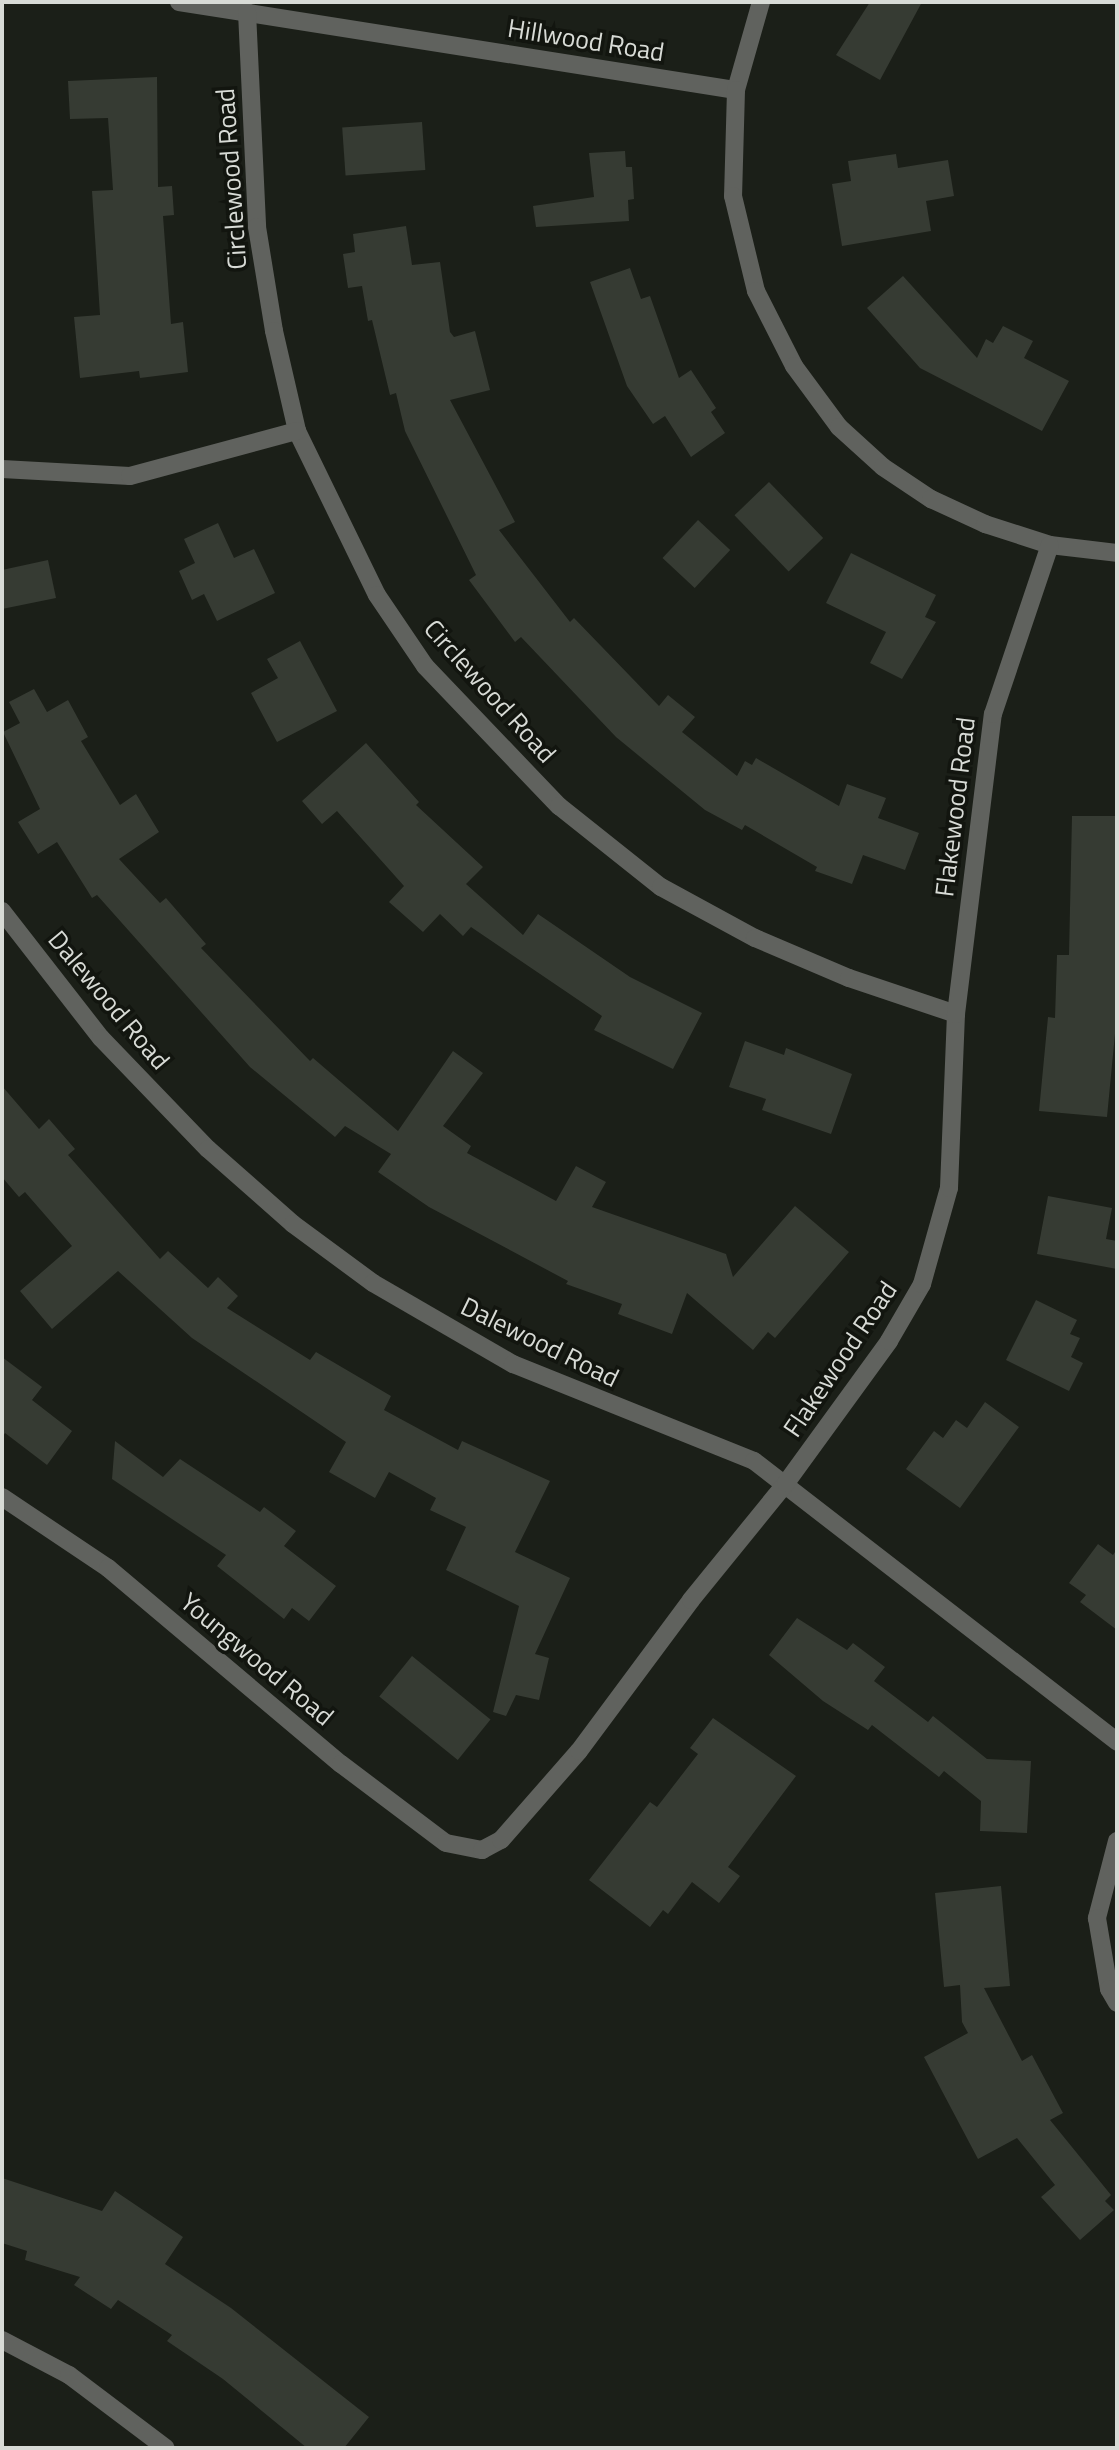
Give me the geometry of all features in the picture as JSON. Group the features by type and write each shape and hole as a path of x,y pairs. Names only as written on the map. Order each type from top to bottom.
{"street":[{"name":"Hillwood Road","path":"179,2 736,90"},
{"path":"761,2 736,90 732,178 743,244 767,316 811,392 864,450 931,499 985,524 1050,545 1117,553"},
{"name":"Circlewood Road","path":"247,12 257,227 274,331 297,431 371,583 425,666 559,806 650,879 706,914 849,978 956,1014"},
{"path":"2,469 130,477 297,431"},
{"name":"Flakewood Road","path":"482,1850 510,1832 579,1751 691,1600 786,1483 889,1341 931,1259 949,1188 956,1014 993,714 1050,545"},
{"name":"Dalewood Road","path":"2,911 101,1038 208,1149 293,1224 373,1283 513,1364 754,1461 786,1483 1117,1742"},
{"name":"Youngwood Road","path":"2,1497 108,1568 402,1811 446,1843 482,1850"},
{"path":"1117,1841 1097,1918 1110,1989 1117,2003"},
{"path":"2,2340 69,2375 166,2448"}],"building":[{"path":"870,2 922,2 880,80 836,55"},
{"path":"157,77 158,187 172,186 174,215 163,216 171,324 183,322 188,372 140,378 139,371 80,378 74,317 100,315 92,191 113,190 108,118 70,119 68,81"},
{"path":"422,122 425,170 346,175 342,128"},
{"path":"625,151 626,167 632,167 634,199 628,200 629,221 536,227 533,206 594,197 589,153"},
{"path":"896,154 898,168 948,160 954,196 926,201 931,231 842,246 832,184 851,181 848,161"},
{"path":"406,226 412,265 440,262 450,332 454,337 475,331 490,390 450,400 515,522 499,530 570,622 574,618 659,706 668,695 695,717 682,732 737,776 745,761 752,765 756,758 839,806 847,784 886,798 878,818 919,833 905,870 863,855 852,884 815,871 817,867 745,825 742,830 705,810 616,737 521,637 515,642 469,580 476,575 405,431 396,393 390,395 372,320 368,321 362,286 348,288 343,254 355,252 353,234"},
{"path":"630,268 641,299 650,296 679,378 691,370 716,408 711,412 725,433 691,457 665,416 653,424 627,386 590,282"},
{"path":"903,276 977,358 986,339 993,343 1003,326 1033,341 1024,358 1069,381 1042,431 920,368 867,308"},
{"path":"769,482 823,538 789,571 734,515"},
{"path":"698,520 730,550 695,588 663,558"},
{"path":"218,523 234,558 254,549 275,593 217,621 204,594 192,600 179,571 195,563 184,539"},
{"path":"851,553 936,595 925,617 936,622 902,679 870,663 886,632 826,603"},
{"path":"48,560 56,598 2,609 2,570"},
{"path":"300,641 337,711 277,742 251,693 278,678 267,659"},
{"path":"34,689 47,712 68,700 88,737 81,741 120,805 136,794 159,832 119,859 160,903 166,898 206,944 201,948 310,1061 313,1058 398,1131 453,1051 483,1073 443,1126 471,1146 467,1153 556,1201 576,1166 606,1182 592,1207 726,1254 733,1277 795,1206 849,1252 775,1338 768,1332 753,1350 687,1293 672,1334 618,1314 622,1304 566,1284 568,1281 429,1207 378,1172 391,1154 345,1126 335,1137 250,1067 97,895 92,898 57,842 38,854 18,822 40,809 3,732 20,723 9,702"},
{"path":"366,743 419,802 416,805 483,867 466,884 523,935 538,914 630,977 702,1013 673,1069 594,1030 602,1016 471,927 463,936 440,914 423,932 389,902 404,886 337,811 322,824 302,801"},
{"path":"1072,816 1117,816 1117,1013 1107,1117 1039,1111 1048,1017 1055,1018 1057,955 1069,955"},
{"path":"745,1041 784,1055 786,1048 852,1074 831,1134 762,1110 766,1099 729,1087"},
{"path":"2,1086 39,1129 49,1119 75,1149 68,1155 160,1259 168,1251 208,1288 218,1277 238,1296 227,1308 310,1360 316,1352 391,1396 384,1410 458,1450 462,1441 550,1481 515,1552 570,1578 535,1654 549,1658 539,1700 516,1695 506,1716 493,1712 519,1606 446,1570 466,1527 430,1510 436,1498 389,1472 375,1498 329,1472 346,1442 192,1338 118,1271 52,1329 20,1291 72,1246 25,1192 19,1197 2,1177"},
{"path":"1048,1196 1112,1208 1106,1239 1117,1241 1117,1269 1037,1254"},
{"path":"1036,1300 1077,1320 1070,1334 1080,1338 1071,1357 1083,1363 1069,1391 1006,1360"},
{"path":"2,1357 42,1387 32,1400 72,1431 47,1465 5,1433 2,1438"},
{"path":"985,1402 1019,1427 960,1508 906,1469 934,1431 943,1438 956,1420 967,1428"},
{"path":"115,1441 163,1477 180,1459 260,1512 264,1507 296,1531 284,1546 336,1586 309,1621 292,1608 284,1619 217,1566 226,1555 112,1479"},
{"path":"1098,1544 1113,1555 1117,1549 1117,1630 1080,1602 1086,1595 1069,1583"},
{"path":"797,1618 847,1650 853,1643 885,1667 874,1681 928,1722 933,1716 987,1759 1031,1761 1027,1833 980,1831 981,1801 944,1771 939,1777 872,1725 868,1730 823,1701 769,1655"},
{"path":"412,1656 490,1720 458,1760 379,1696"},
{"path":"713,1718 796,1776 728,1867 740,1876 719,1903 692,1882 668,1914 663,1910 650,1927 589,1880 650,1802 657,1807 698,1754 690,1748"},
{"path":"1001,1886 1010,1986 984,1988 1022,2061 1032,2055 1063,2113 1050,2120 1111,2195 1105,2201 1114,2210 1080,2240 1041,2197 1055,2185 1017,2138 978,2159 924,2057 968,2033 962,2022 960,1985 944,1987 935,1893"},
{"path":"2,2178 102,2211 115,2191 183,2237 165,2264 231,2308 369,2417 344,2448 307,2448 223,2379 167,2341 172,2335 118,2300 111,2309 74,2285 80,2277 25,2260 27,2251 2,2243"}]}
